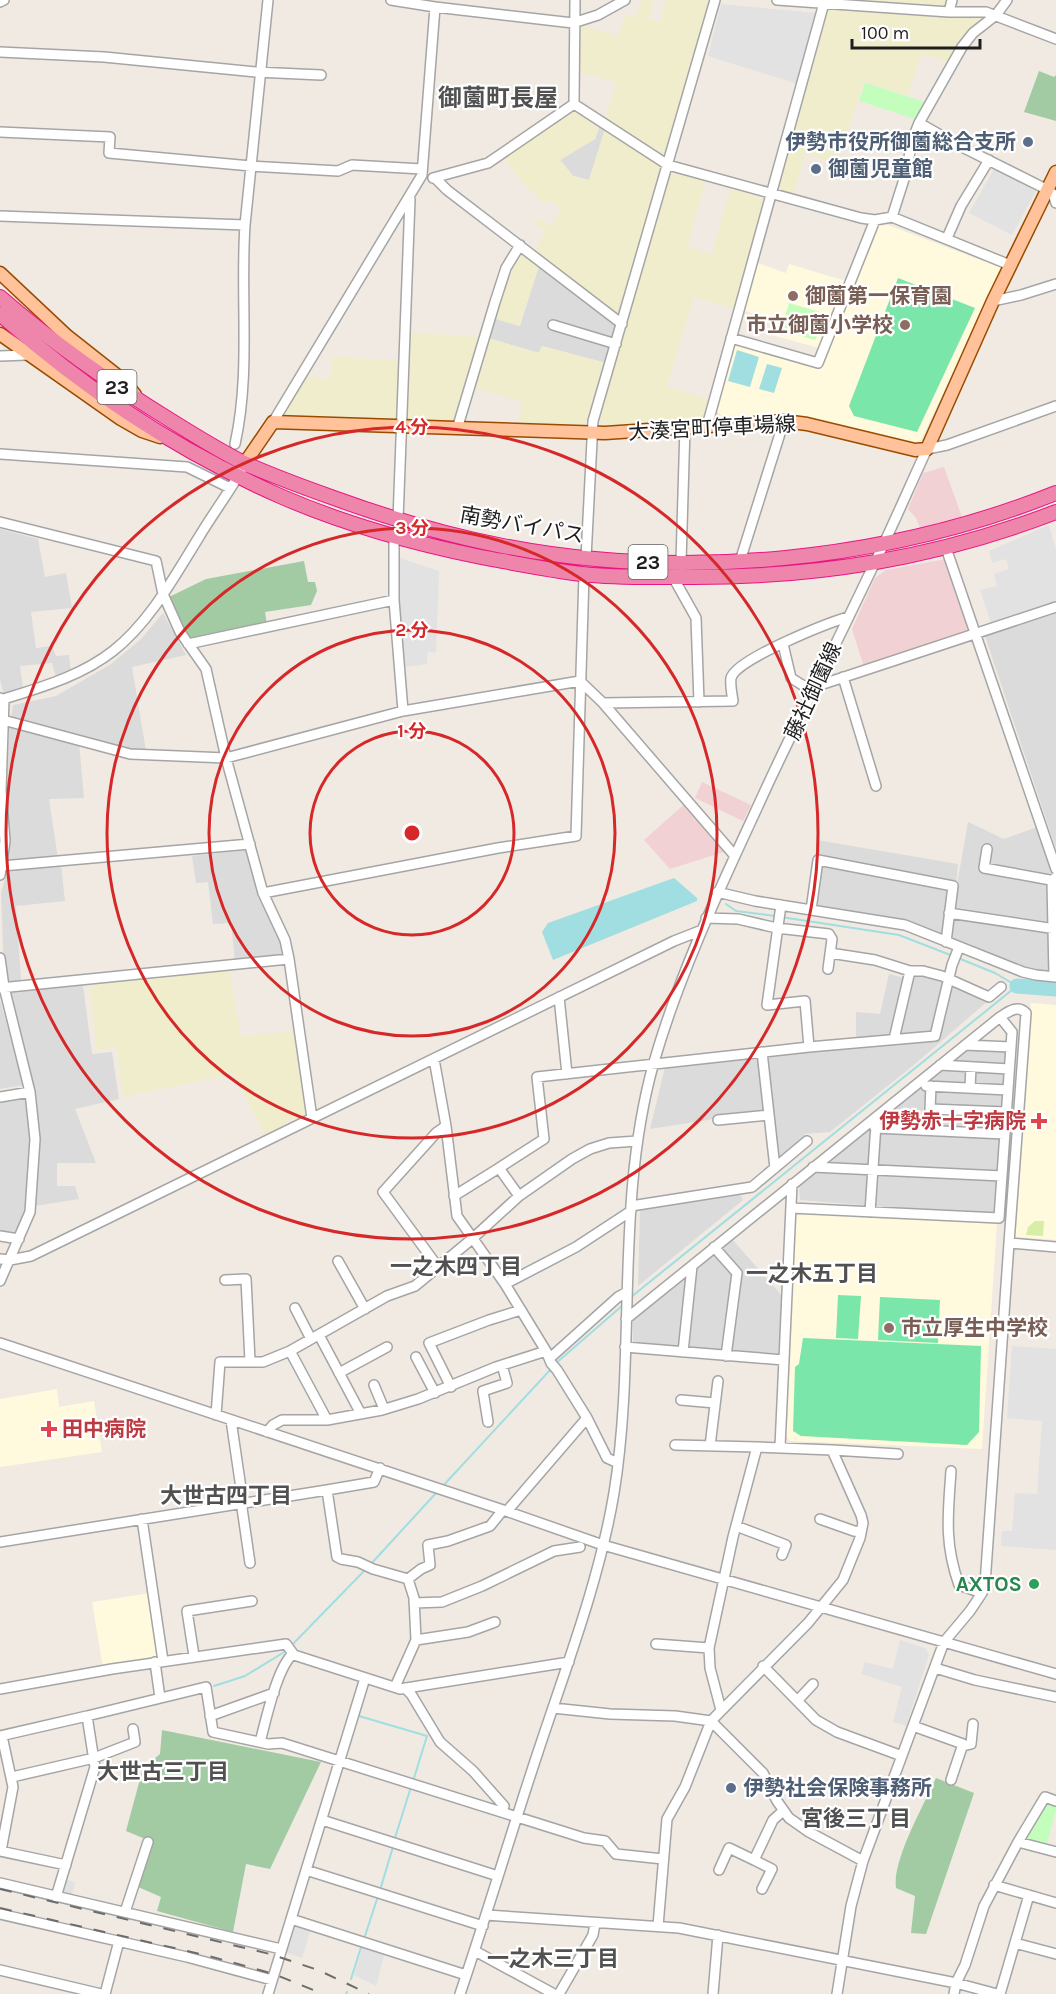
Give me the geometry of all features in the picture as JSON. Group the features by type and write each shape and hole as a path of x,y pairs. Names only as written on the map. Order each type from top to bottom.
{"highway":[{"name":"南勢バイパス","path":"0,297 84,365 212,446 245,463 398,520 502,546 586,558 648,562 787,558 836,552 957,526 1056,493"},
{"name":"南勢バイパス","path":"0,314 79,378 234,482 394,537 438,548 584,575 744,578 838,569 946,548 1056,512"}],"main road":[{"path":"927,449 1010,264 1053,195 1056,172"},
{"path":"0,273 68,336 124,381 141,402"},
{"path":"0,334 121,419 142,431 170,440"},
{"name":"大湊宮町停車場線","path":"273,422 592,433 784,421 807,424 915,450 927,449"},
{"path":"245,463 273,422"}],"street":[{"path":"0,2 4,0"},
{"path":"235,444 241,412 245,225 268,0"},
{"path":"574,104 575,0"},
{"path":"397,1 573,23 598,15 626,0"},
{"path":"586,558 592,433 715,0"},
{"path":"777,0 949,12 986,12 1056,39"},
{"path":"949,12 952,0"},
{"path":"892,217 919,123 973,33 996,15 1007,0"},
{"path":"707,426 824,3"},
{"path":"273,422 410,197 422,172 435,7"},
{"path":"0,52 104,57 260,72 321,75"},
{"path":"574,104 668,165 861,218 875,220 892,217 1010,264"},
{"path":"436,179 452,172 488,163 574,104"},
{"path":"919,123 1053,195"},
{"path":"0,132 110,137 109,153 251,166 338,171 352,165 422,172 436,179 447,190 622,324"},
{"path":"947,238 961,206 989,160"},
{"path":"398,520 410,197"},
{"path":"0,216 245,225"},
{"path":"731,338 818,363 875,220"},
{"path":"457,429 498,291 506,268 520,245"},
{"path":"993,301 1056,284"},
{"path":"554,325 616,344"},
{"path":"0,356 27,355"},
{"path":"927,449 947,445 1056,406"},
{"path":"740,561 784,421"},
{"path":"681,562 684,428"},
{"name":"藤社御薗線","path":"460,1994 516,1816 569,1662 603,1545 618,1463 633,1175 637,1141 654,1064 674,1004 717,892 885,542 927,449"},
{"path":"0,454 188,467 234,482"},
{"path":"245,463 163,594 137,627 111,652 69,678 2,699 1,798 5,841 1,870 250,844"},
{"path":"0,522 156,561 163,594 188,645 206,669 226,758 263,893 285,940 312,1119"},
{"path":"394,537 394,600 403,711"},
{"path":"946,548 1056,869"},
{"path":"263,893 498,848 576,836 584,575"},
{"path":"673,578 696,618 699,702"},
{"path":"188,645 394,600"},
{"path":"783,644 791,678 813,689 843,677 1056,608"},
{"path":"603,703 733,701 731,678 735,672 756,656 821,625 848,617"},
{"path":"843,677 876,786"},
{"path":"580,681 603,703 735,856"},
{"path":"3,720 130,754 226,758 403,711 580,681"},
{"path":"717,892 781,907 905,925 946,942 958,950 1030,974 1055,977 1054,879 984,868 987,849"},
{"path":"811,910 818,860 953,886 946,942"},
{"path":"781,907 767,1005 805,1001 810,1047"},
{"path":"949,912 1054,929"},
{"path":"706,918 758,922 829,934 832,939 828,969"},
{"path":"5,1259 31,1256 674,941 702,930"},
{"path":"454,1196 544,1139 537,1077 935,1035 952,965 958,950"},
{"path":"830,953 875,960 910,971 923,971 989,997 1001,987"},
{"path":"0,958 2,988 30,1092 35,1139 30,1212 20,1239 5,1259 0,1281"},
{"path":"2,988 289,959"},
{"path":"894,1040 910,971"},
{"path":"559,997 567,1074"},
{"path":"626,1314 692,1266 1000,1017 1014,1009 1023,1010 1026,1013 986,1576 982,1593 944,1642 863,1861 853,1896 837,1994"},
{"path":"791,1208 999,1218 1012,1032 1000,1017"},
{"path":"965,1045 1011,1047"},
{"path":"762,1052 776,1168"},
{"path":"434,1059 446,1126 457,1216 505,1284 587,1418 607,1458 618,1463"},
{"path":"940,1065 1009,1069"},
{"path":"970,1088 971,1067"},
{"path":"915,1085 1008,1090"},
{"path":"932,1086 930,1109 1006,1112"},
{"path":"0,1097 30,1092"},
{"path":"718,1120 769,1115"},
{"path":"870,1212 876,1116"},
{"path":"438,1266 383,1192 436,1133 446,1126"},
{"path":"876,1128 1005,1134"},
{"path":"216,1415 220,1362 268,1361 387,1296 414,1286 472,1239 519,1196 590,1149 609,1143 637,1141"},
{"path":"505,1284 576,1247 631,1208 752,1187 807,1141"},
{"path":"813,1167 1002,1176"},
{"path":"499,1168 519,1196"},
{"path":"780,1447 792,1184"},
{"path":"0,1236 20,1239"},
{"path":"1009,1243 1056,1247"},
{"path":"714,1247 737,1273 726,1356"},
{"path":"338,1261 364,1309"},
{"path":"683,1352 692,1266"},
{"path":"225,1280 246,1279 250,1361"},
{"path":"267,1432 282,1420 327,1420 384,1409 451,1387 502,1365 551,1361 627,1292"},
{"path":"295,1308 339,1372 361,1414"},
{"path":"451,1387 429,1343 521,1310"},
{"path":"0,1343 380,1468 603,1545 1056,1674"},
{"path":"339,1372 387,1347"},
{"path":"625,1347 784,1360"},
{"path":"290,1351 327,1420"},
{"path":"416,1357 435,1392"},
{"path":"488,1422 483,1391 507,1383 502,1365"},
{"path":"710,1446 718,1381"},
{"path":"374,1384 384,1409"},
{"path":"681,1400 715,1403"},
{"path":"408,1579 430,1565 428,1545 448,1541 490,1526 587,1418"},
{"path":"231,1420 250,1563"},
{"path":"675,1445 780,1447 898,1454"},
{"path":"721,1710 710,1668 709,1647 736,1526 757,1447"},
{"path":"658,1926 667,1819 685,1787 711,1721 821,1608 843,1580 861,1532 863,1523 861,1515 832,1450"},
{"path":"0,1542 374,1482 380,1468"},
{"path":"951,1471 946,1531 951,1562 959,1585 982,1593"},
{"path":"327,1490 337,1557 408,1579"},
{"path":"142,1519 159,1662 160,1698"},
{"path":"820,1519 861,1532"},
{"path":"736,1526 786,1545"},
{"path":"782,1555 793,1536"},
{"path":"414,1603 442,1602 482,1586 527,1562 554,1551 580,1547"},
{"path":"394,1687 416,1640 414,1603 408,1579"},
{"path":"194,1656 187,1611 252,1601"},
{"path":"416,1640 468,1632 495,1622"},
{"path":"0,1689 194,1656 286,1644 293,1654 308,1661 394,1687 405,1688 569,1662"},
{"path":"656,1644 709,1647"},
{"path":"260,1742 281,1670 293,1654"},
{"path":"764,1666 816,1720 837,1732 902,1756"},
{"path":"935,1668 975,1680 1056,1697"},
{"path":"268,1994 365,1678"},
{"path":"798,1700 813,1684"},
{"path":"66,1865 0,1851 12,1799 12,1778 1,1736 206,1687 213,1732 268,1744 282,1743 340,1760 584,1838 605,1841 616,1854 663,1858"},
{"path":"405,1688 440,1742 490,1789 504,1806 502,1811"},
{"path":"210,1716 274,1693"},
{"path":"552,1708 711,1721 763,1773 789,1818 809,1832 863,1861"},
{"path":"56,1896 95,1767 87,1716"},
{"path":"963,1746 971,1744 974,1724"},
{"path":"913,1726 963,1744 963,1746"},
{"path":"12,1778 94,1758 135,1742 132,1729"},
{"path":"951,1780 963,1746"},
{"path":"954,1994 984,1906 994,1886 1045,1797 1056,1801"},
{"path":"754,1860 773,1820 783,1811"},
{"path":"322,1820 498,1876"},
{"path":"125,1912 148,1842"},
{"path":"1018,1842 1056,1852"},
{"path":"719,1870 729,1848 772,1869 762,1889"},
{"path":"306,1870 483,1926"},
{"path":"0,1883 282,1949"},
{"path":"994,1886 1056,1903"},
{"path":"486,1915 658,1926 718,1935 956,1983 998,1994 1029,1895"},
{"path":"0,1914 187,1957 272,1980"},
{"path":"291,1919 466,1975"},
{"path":"559,1994 593,1935 595,1923"},
{"path":"713,1994 718,1935"},
{"path":"0,1970 103,1994 119,1941"},
{"path":"1015,1943 1056,1954"},
{"path":"475,1951 554,1994"}],"shaded area":[{"path":"642,0 654,0 649,19 660,22 666,0 708,0 710,2 666,155 662,156 605,119 617,82 578,72 579,24 618,36 625,15 636,17"},
{"path":"851,0 948,0 946,8"},
{"path":"721,4 816,13 798,84 708,56"},
{"path":"828,7 978,16 983,19 968,30 947,62 922,54 908,96 864,82 837,163 805,154 793,197 775,191"},
{"path":"574,110 600,125 595,139 560,160 573,176 589,180 605,129 660,163 662,167 620,317 534,252 545,231 533,223 539,218 550,227 561,209 551,201 545,204 531,189 529,191 503,157"},
{"path":"600,125 605,129 589,180 573,176 560,160 595,139"},
{"path":"994,169 1036,191 1012,235 969,213"},
{"path":"671,173 705,181 688,247 712,254 730,188 765,199 735,309 694,297 667,387 709,399 705,415 701,419 604,426 599,420"},
{"name":"市立御薗小学校","path":"875,224 888,225 1002,268 921,440 914,443 784,415 722,416 715,409 734,345 818,369"},
{"path":"520,251 539,266 519,326 493,318"},
{"name":"御薗第一保育園","path":"755,262 786,273 789,264 846,281 819,348 768,334 773,320 742,310"},
{"path":"539,266 617,323 606,363 542,346 539,353 488,338 493,318 520,326"},
{"path":"407,332 481,337 454,423 276,416 302,377 330,379 332,356 405,361"},
{"path":"488,338 539,353 542,346 606,363 590,416 581,428 516,426 523,402 475,387"},
{"path":"944,467 962,517 920,528 916,518 908,509 923,473"},
{"path":"1049,525 1056,550 1056,602 991,623 980,590 997,586 994,574 1009,569 1006,559 992,563 989,551"},
{"path":"0,529 38,539 45,577 66,573 72,608 31,612 36,648 52,646 56,656 69,655 71,672 56,677 52,663 20,666 23,688 4,695 0,680"},
{"path":"400,558 439,571 436,653 428,651 427,664 405,667 397,599"},
{"path":"946,559 972,631 864,667 852,629 875,578 886,570"},
{"path":"163,613 186,655 132,667 146,751 132,750 11,717 13,705 56,696 111,664 141,639"},
{"path":"1056,613 1056,849 985,636"},
{"path":"9,726 79,743 84,798 49,799 58,859 8,862 10,841 6,792"},
{"path":"702,782 751,805 743,821 695,798"},
{"path":"687,802 730,850 670,869 644,840"},
{"path":"968,822 1004,839 1037,827 1053,873 1048,876 1049,922 953,907"},
{"path":"817,840 958,864 956,884 815,857"},
{"path":"247,850 258,897 281,943 282,955 235,960 231,923 213,924 208,882 196,883 192,856"},
{"path":"61,865 65,901 16,906 21,980 7,983 4,972 1,893 7,871"},
{"path":"824,866 948,890 950,892 944,934 941,936 818,908 816,902"},
{"path":"957,918 1046,931 1049,934 1050,970 1047,973 1033,971 955,941 950,933 951,922"},
{"path":"229,967 241,1036 294,1031 307,1113 286,1122 288,1126 265,1135 233,1074 123,1097 117,1048 96,1049 90,989 94,983"},
{"path":"889,974 905,978 892,1036 856,1040 856,1012 880,1014"},
{"path":"912,975 923,975 947,982 932,1033 897,1037"},
{"path":"952,984 989,1000 915,1064 830,1132 804,1134 805,1139 777,1162 765,1054 936,1037"},
{"path":"83,985 92,1054 112,1052 119,1099 75,1109 96,1163 57,1163 57,1186 75,1186 79,1199 34,1206 38,1140 35,1098 11,993"},
{"path":"0,1000 24,1085 0,1089"},
{"name":"伊勢赤十字病院","path":"1031,1003 1056,1005 1056,1240 1015,1237"},
{"path":"967,1047 1009,1051 997,1213 994,1216 800,1200 799,1185"},
{"path":"759,1056 766,1111 650,1129 665,1067"},
{"path":"28,1097 32,1140 28,1204 16,1236 0,1233 0,1099"},
{"path":"740,1194 743,1200 638,1286 640,1209"},
{"name":"市立厚生中学校","path":"794,1213 997,1223 982,1449 790,1441 784,1434"},
{"path":"732,1239 783,1297 778,1354 633,1344 633,1320"},
{"path":"1012,1346 1056,1349 1056,1550 1001,1546 1002,1531 1012,1531 1015,1493 1037,1494 1042,1421 1007,1418"},
{"name":"田中病院","path":"57,1389 59,1407 94,1401 102,1452 0,1467 0,1399"},
{"path":"150,1593 160,1659 103,1668 92,1602"},
{"path":"900,1640 925,1648 929,1655 906,1726 893,1722 902,1687 861,1674 865,1662 893,1669"},
{"path":"64,1879 75,1882 72,1896 61,1893"},
{"path":"296,1924 311,1929 302,1958 284,1952 293,1926"},
{"path":"363,1945 385,1952 376,1986 354,1975"}],"green space":[{"path":"1039,71 1054,77 1056,75 1056,121 1024,112"},
{"path":"865,83 925,102 915,119 859,101"},
{"path":"898,278 975,308 917,432 854,416 849,406"},
{"path":"789,303 823,313 823,326 815,340 781,330"},
{"path":"304,561 308,582 315,582 317,591 311,605 265,612 267,624 192,641 187,638 169,597 206,579"},
{"path":"1035,1221 1044,1221 1043,1236 1026,1235 1028,1227"},
{"path":"838,1295 861,1296 858,1339 836,1338"},
{"path":"880,1297 940,1300 938,1343 878,1340"},
{"path":"803,1338 981,1346 979,1432 967,1445 801,1436 793,1431 795,1367 799,1364"},
{"path":"162,1730 321,1762 270,1869 246,1864 233,1932 157,1911 161,1897 136,1886 150,1841 126,1831 143,1768 160,1754"},
{"path":"936,1778 974,1793 926,1934 911,1933 915,1896 896,1888 896,1876 904,1848"},
{"path":"1048,1803 1056,1806 1056,1809 1046,1848 1028,1842 1026,1838 1043,1806"}],"water":[{"path":"737,350 759,357 750,387 728,381"},
{"path":"767,364 782,368 774,393 759,389"},
{"path":"674,878 697,898 697,901 553,960 542,932 548,923"}],"waterway":[{"path":"726,904 736,911 775,916"},
{"path":"781,917 899,935 953,956"},
{"path":"631,1297 1017,986 995,973 958,958"},
{"path":"1017,986 1056,989"},
{"path":"555,1364 623,1305"},
{"path":"441,1488 551,1369"},
{"path":"370,1565 437,1492"},
{"path":"290,1647 366,1569"},
{"path":"214,1686 245,1676 286,1651"},
{"path":"359,1716 427,1736 414,1778"},
{"path":"394,1841 410,1790"},
{"path":"380,1890 393,1847"},
{"path":"364,1939 378,1896"},
{"path":"351,1979 362,1944"}],"railway":[{"path":"0,1889 270,1954 318,1970 369,1994"},
{"path":"0,1908 209,1956 274,1974 323,1994"}],"place":[{"name":"伊勢市役所御薗総合支所","path":"1028,142"},
{"name":"御薗児童館","path":"816,169"},
{"name":"御薗第一保育園","path":"793,296"},
{"name":"市立御薗小学校","path":"905,325"},
{"name":"伊勢赤十字病院","path":"1039,1121"},
{"name":"市立厚生中学校","path":"889,1328"},
{"name":"田中病院","path":"49,1429"},
{"name":"AXTOS","path":"1034,1584"},
{"name":"伊勢社会保険事務所","path":"731,1788"}],"district":[{"name":"御薗町長屋","path":"498,98"},
{"name":"一之木四丁目","path":"456,1267"},
{"name":"一之木五丁目","path":"812,1274"},
{"name":"大世古四丁目","path":"226,1496"},
{"name":"大世古三丁目","path":"163,1772"},
{"name":"宮後三丁目","path":"856,1819"},
{"name":"一之木三丁目","path":"553,1959"}]}
